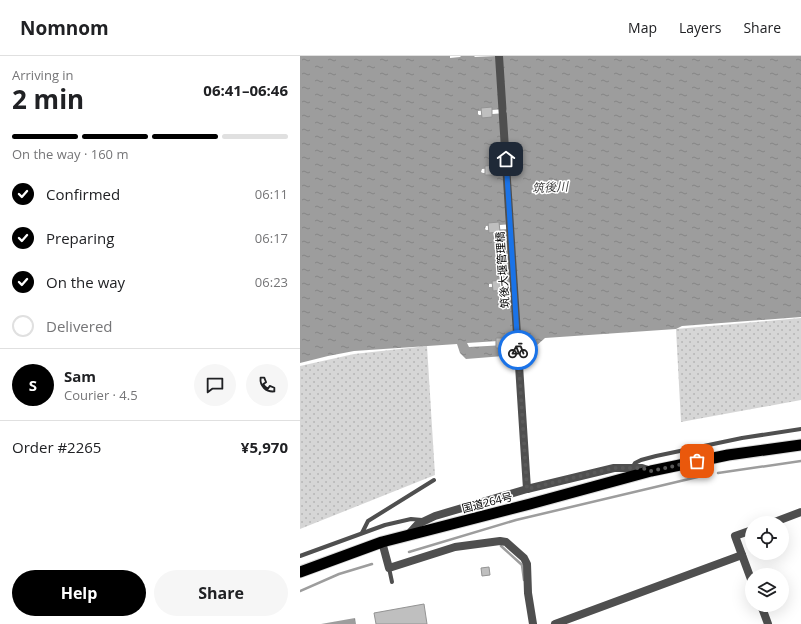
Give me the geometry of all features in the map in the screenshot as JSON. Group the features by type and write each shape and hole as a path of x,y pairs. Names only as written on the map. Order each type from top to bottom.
{"highway":[{"name":"国道264号","path":"300,572 382,542 651,471 728,455 801,445"}],"street":[{"name":"筑後大堰管理橋","path":"499,56 527,486"},
{"path":"407,536 418,524 435,516 527,486 614,468 642,468 651,471"},
{"path":"789,517 801,512"},
{"path":"745,532 735,536 747,568"},
{"path":"382,542 389,568 455,547 500,540 506,542 524,558 527,564 528,593 533,624"},
{"path":"555,624 742,555"},
{"path":"763,612 768,624"}],"lane":[{"path":"632,468 635,463 641,460 656,456 742,438 801,429"},
{"path":"362,533 368,521 434,480"},
{"path":"300,556 362,533 411,519 426,521"},
{"path":"389,568 392,582"}],"shaded area":[{"path":"801,318 801,400 681,422 676,329"},
{"path":"427,346 435,475 300,529 300,366 354,354"}],"water":[{"name":"筑後川","path":"300,56 450,56 450,58 461,56 801,56 801,317 682,326 676,329 545,338 527,354 466,359 460,353 457,344 354,351 300,363","holes":["506,109 507,112 479,115 478,111","509,167 509,171 483,173 481,172 482,169","513,224 513,229 486,230 486,226","516,282 517,286 489,287 489,284","527,339 523,344 469,347 467,343"]},
{"path":"355,618 356,624 321,624"}],"building":[{"path":"492,107 492,117 482,118 481,108"},
{"path":"495,165 496,175 485,175 485,166"},
{"path":"499,222 500,232 489,233 488,223"},
{"path":"503,280 503,290 493,291 492,281"},
{"path":"496,338 506,338 507,348 496,348"},
{"path":"489,567 490,575 482,576 481,568"},
{"path":"424,604 427,624 376,624 374,613"}],"waterway":[{"path":"718,473 801,461"},
{"path":"409,552 516,520 706,475"},
{"path":"501,546 522,565 524,580"},
{"path":"300,591 339,574 372,564"}],"way so far":[{"path":"518,350 527,489 614,468 642,468 651,471 697,461"}],"route":[{"path":"506,159 518,350"}]}
